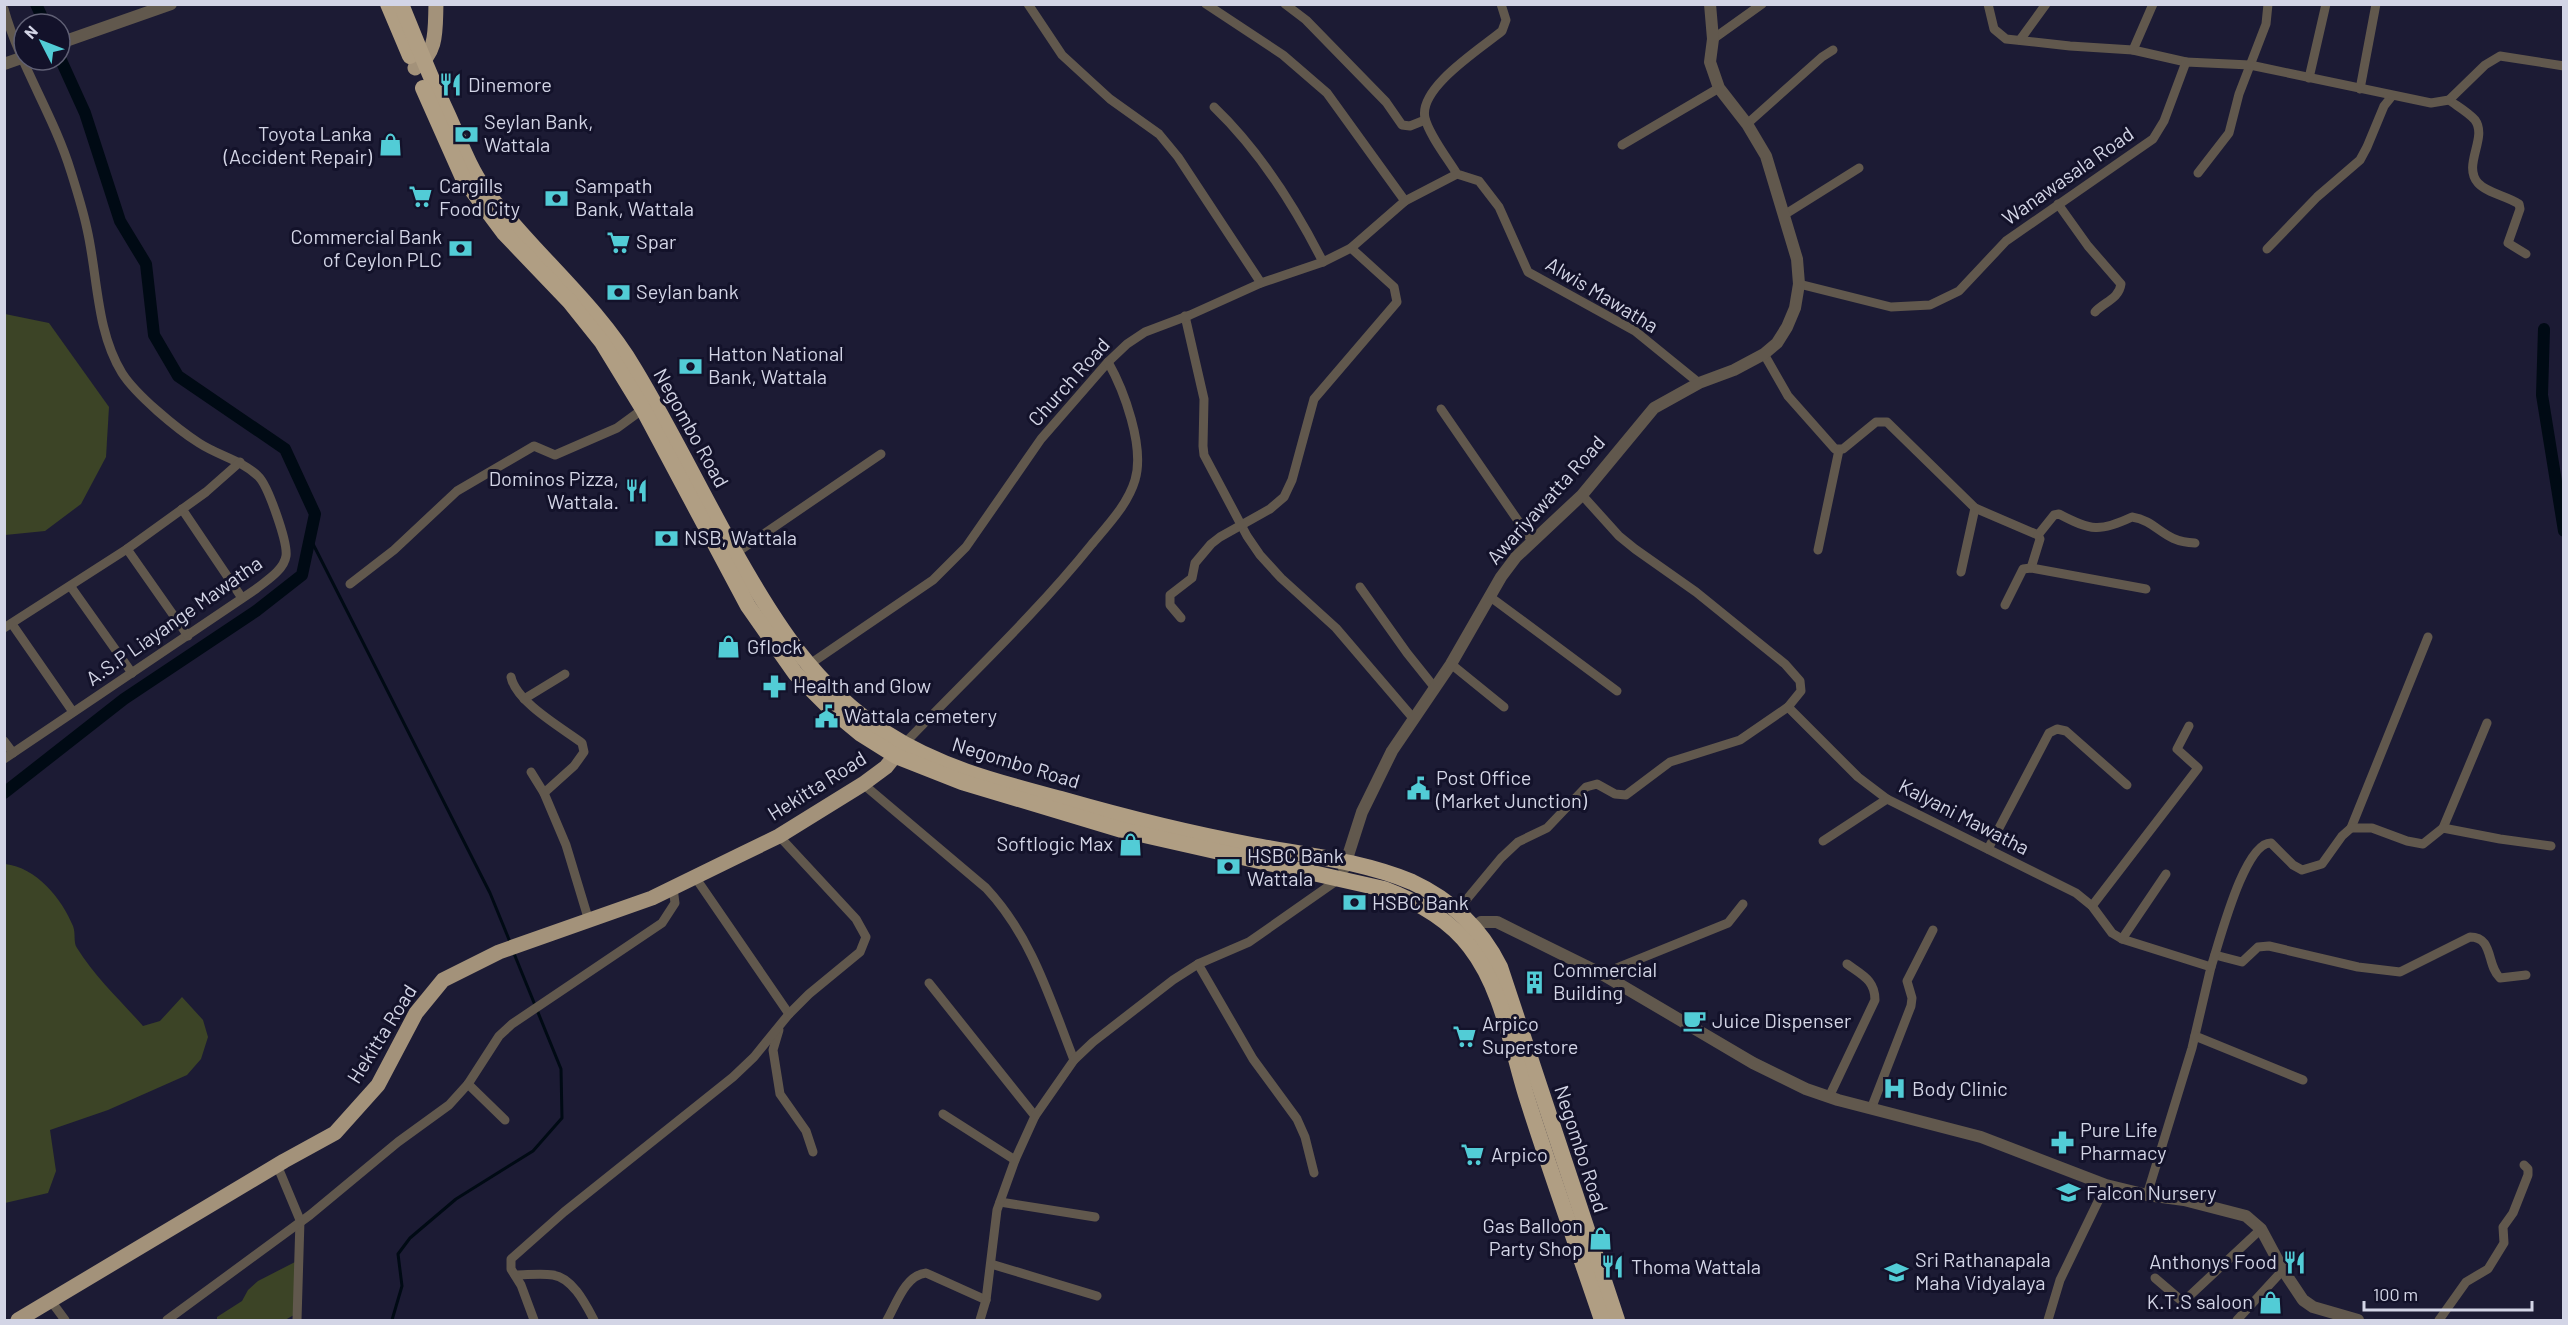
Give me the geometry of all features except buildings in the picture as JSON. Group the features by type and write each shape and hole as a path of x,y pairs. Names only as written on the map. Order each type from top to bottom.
{"highway":[{"name":"Negombo Road","path":"388,4 483,188 587,302 623,351 730,557"},
{"name":"Negombo Road","path":"401,4 419,65 463,178 504,233 570,302 602,342 730,557 770,615 801,670 841,700 900,750 966,772 1125,817 1343,870 1410,882 1429,891 1457,911 1486,971 1499,1005 1539,1134 1602,1320"},
{"name":"Negombo Road","path":"1343,870 1403,896 1468,931 1490,946 1500,967 1617,1320"}],"main road":[{"path":"419,65 435,38 436,4"},
{"name":"Hekitta Road","path":"18,1320 335,1133 378,1085 423,1002 443,980 507,949 589,921 673,888 779,836 863,784 881,771 900,750"}],"street":[{"path":"72,38 171,4"},
{"path":"1028,4 1062,55 1103,93 1159,134 1178,157 1261,283"},
{"path":"1206,4 1283,55 1327,93 1405,201"},
{"path":"1285,4 1306,20 1386,102 1402,124 1410,126 1425,120"},
{"path":"1457,174 1425,120 1424,107 1436,84 1502,31 1506,20 1501,4"},
{"name":"Awariyawatta Road","path":"1343,870 1362,812 1392,752 1451,664 1506,570 1532,541 1582,495 1654,408 1699,383 1734,370 1764,354 1777,343 1787,327 1795,308 1799,284 1797,259 1766,156 1747,124 1719,87 1710,62 1713,39 1710,4"},
{"path":"1713,39 1762,4"},
{"path":"1988,4 1994,29 2006,39 2133,50 2186,62 2250,65 2431,103 2449,100 2493,58 2500,56 2564,66"},
{"path":"2020,40 2046,4"},
{"path":"2133,50 2153,4"},
{"path":"2198,173 2229,133 2250,65 2266,24 2268,4"},
{"path":"2309,78 2326,4"},
{"path":"2360,89 2376,4"},
{"name":"A.S.P Liayange Mawatha","path":"4,9 12,29"},
{"path":"1747,124 1822,57 1833,50"},
{"name":"Wanawasala Road","path":"1799,284 1891,307 1930,306 1959,291 2006,241 2153,139 2164,121 2186,62"},
{"name":"A.S.P Liayange Mawatha","path":"4,759 242,598 279,570 286,557 283,532 261,478 240,462 200,444 147,401 123,375 108,345 87,230 70,170 56,130 30,72"},
{"path":"1622,145 1719,87"},
{"path":"2267,249 2321,193 2360,160 2384,106 2392,96"},
{"path":"2449,100 2476,121 2478,130 2472,168 2474,178 2479,185 2519,204 2520,209 2508,243 2526,254"},
{"path":"1214,106 1240,132 1298,213 1323,262"},
{"path":"1784,215 1859,168"},
{"name":"Church Road","path":"801,670 933,580 971,539 1041,439 1108,362 1145,332 1261,283 1323,262 1351,248 1405,201 1457,174"},
{"name":"Alwis Mawatha","path":"1457,174 1479,181 1498,207 1528,272 1635,331 1699,383"},
{"path":"2058,204 2088,246 2121,284 2115,297 2095,312"},
{"path":"1181,618 1170,605 1170,595 1192,578 1195,563 1211,544 1270,509 1284,497 1292,480 1314,399 1397,302 1394,287 1351,248"},
{"path":"1185,316 1204,399 1204,455 1242,525 1260,555 1281,578 1336,628 1413,718"},
{"path":"1764,354 1788,396 1835,449 1843,449 1876,422 1887,422 1976,508 2038,535"},
{"path":"900,750 1050,592 1112,521 1135,482 1137,453 1121,388 1108,362"},
{"path":"1441,409 1532,541"},
{"path":"350,584 393,550 457,491 534,446 555,455 617,428 643,410"},
{"path":"1818,550 1839,450"},
{"path":"730,557 881,454"},
{"path":"73,712 8,626 128,549 182,510 240,462"},
{"path":"1457,911 1501,858 1518,842 1555,822 1586,787 1597,784 1615,794 1626,795 1664,765 1740,740 1788,706 1801,691 1800,681 1785,664 1696,592 1619,536 1582,495"},
{"path":"1961,572 1976,508"},
{"path":"182,510 242,598"},
{"path":"2038,535 2054,516 2059,514 2090,527 2104,529 2132,517 2146,522 2179,543 2195,543"},
{"path":"2031,568 2040,539 2038,535"},
{"path":"128,549 188,636"},
{"path":"2005,605 2023,569 2031,568 2146,589"},
{"path":"1360,586 1407,653 1435,688"},
{"path":"71,587 132,673"},
{"path":"1489,596 1617,691"},
{"path":"2147,1195 2195,1036 2211,967 2242,873 2261,846 2271,843 2293,866 2302,870 2322,864 2342,836 2351,828 2428,637"},
{"path":"1451,664 1504,707"},
{"path":"524,699 565,674"},
{"path":"511,677 513,687 524,699 582,743 584,752 574,766 544,793"},
{"name":"Kalyani Mawatha","path":"1788,706 1858,777 1887,799 2076,893 2092,906 2112,933 2122,939 2211,967"},
{"path":"2351,828 2372,828 2407,841 2423,844 2443,828 2487,723"},
{"path":"2092,906 2198,768 2177,749 2189,726"},
{"path":"1988,849 2049,734 2057,729 2066,731 2127,785"},
{"path":"4,741 13,753"},
{"path":"531,772 544,793 566,845 589,921"},
{"path":"863,784 986,888 1005,908 1034,956 1074,1060"},
{"path":"1823,841 1887,799"},
{"path":"2443,828 2551,846"},
{"path":"534,1320 521,1285 510,1269 511,1259 733,1077 780,1027 789,1014 809,994 854,958 864,945 866,937 856,919 779,836"},
{"path":"981,1320 1000,1202 1014,1160 1035,1116 1074,1060 1102,1035 1198,964 1249,942 1343,870"},
{"path":"2122,939 2166,874"},
{"path":"695,877 789,1014"},
{"path":"167,1320 300,1220 310,1215 398,1142 448,1105 468,1084 499,1036 662,923 675,903 673,888"},
{"path":"1602,974 1728,923 1743,904"},
{"path":"1468,931 1485,921 1497,922 1602,974 1753,1063 1806,1089 1871,1109 1982,1137 2106,1185 2147,1195 2184,1200 2246,1216 2261,1229 2283,1270 2303,1299 2313,1307 2337,1317 2358,1320"},
{"path":"1871,1109 1911,1006 1912,998 1907,981 1933,930"},
{"path":"2215,955 2242,962 2258,947 2269,946 2358,967 2400,972 2470,937 2475,937 2482,940 2488,948 2496,974 2500,978 2526,975"},
{"path":"1198,964 1253,1059 1297,1119 1305,1137 1314,1173"},
{"path":"1829,1097 1875,1000 1875,988 1870,981 1847,964"},
{"path":"929,983 1035,1116"},
{"path":"780,1027 773,1050 780,1094 806,1131 813,1152"},
{"path":"2195,1036 2303,1080"},
{"path":"468,1084 505,1120"},
{"path":"943,1114 1014,1160"},
{"path":"2439,1320 2466,1282 2488,1269 2504,1243 2503,1227 2513,1213 2528,1175 2528,1169 2524,1165"},
{"path":"277,1166 300,1220 297,1320"},
{"path":"2048,1320 2060,1280 2106,1185"},
{"path":"1000,1202 1095,1216"},
{"path":"2155,1278 2183,1302 2261,1229"},
{"path":"990,1264 1097,1296"},
{"path":"2237,1320 2283,1270"},
{"path":"887,1320 906,1286 919,1274 926,1273 986,1300"},
{"path":"515,1275 545,1274 561,1277 574,1288 594,1320"},
{"path":"51,1301 65,1320"}],"green space":[{"path":"5,314 49,323 109,407 106,457 81,504 45,531 5,535"},
{"path":"5,864 27,871 55,895 73,926 76,946 84,959 143,1026 160,1021 182,997 203,1020 208,1037 201,1059 187,1075 108,1110 50,1130 56,1171 48,1193 5,1203"},
{"path":"295,1262 294,1315 285,1320 217,1320 217,1317 242,1301 248,1290 258,1281"}],"waterway":[{"path":"36,4 40,12"},
{"path":"4,793 124,699 256,611 302,575 315,514 285,449 178,376 154,335 146,264 120,221 85,113 66,72"},
{"path":"2544,329 2542,395 2564,531"},
{"path":"310,538 490,893 510,942"},
{"path":"392,1320 402,1286 398,1254 410,1238 456,1199 533,1151 562,1118 561,1069 513,951"}],"place":[{"name":"Dinemore","path":"450,85"},
{"name":"Seylan Bank, Wattala","path":"466,134"},
{"name":"Toyota Lanka (Accident Repair)","path":"390,145"},
{"name":"Cargills Food City","path":"421,197"},
{"name":"Sampath Bank, Wattala","path":"557,198"},
{"name":"Spar","path":"618,242"},
{"name":"Commercial Bank of Ceylon PLC","path":"460,248"},
{"name":"Seylan bank","path":"618,292"},
{"name":"Hatton National Bank, Wattala","path":"690,366"},
{"name":"Dominos Pizza, Wattala.","path":"637,491"},
{"name":"NSB, Wattala","path":"666,538"},
{"name":"Gflock","path":"729,647"},
{"name":"Health and Glow","path":"775,686"},
{"name":"Wattala cemetery","path":"826,716"},
{"name":"Post Office (Market Junction)","path":"1418,789"},
{"name":"Softlogic Max","path":"1131,844"},
{"name":"HSBC Bank Wattala","path":"1229,867"},
{"name":"HSBC Bank","path":"1354,903"},
{"name":"Commercial Building","path":"1535,982"},
{"name":"Juice Dispenser","path":"1694,1021"},
{"name":"Arpico Superstore","path":"1464,1036"},
{"name":"Body Clinic","path":"1894,1089"},
{"name":"Pure Life Pharmacy","path":"2062,1142"},
{"name":"Arpico","path":"1473,1155"},
{"name":"Falcon Nursery","path":"2068,1193"},
{"name":"Gas Balloon Party Shop","path":"1601,1238"},
{"name":"Anthonys Food","path":"2295,1262"},
{"name":"Thoma Wattala","path":"1613,1267"},
{"name":"Sri Rathanapala Maha Vidyalaya","path":"1897,1272"},
{"name":"K.T.S saloon","path":"2271,1302"}]}
